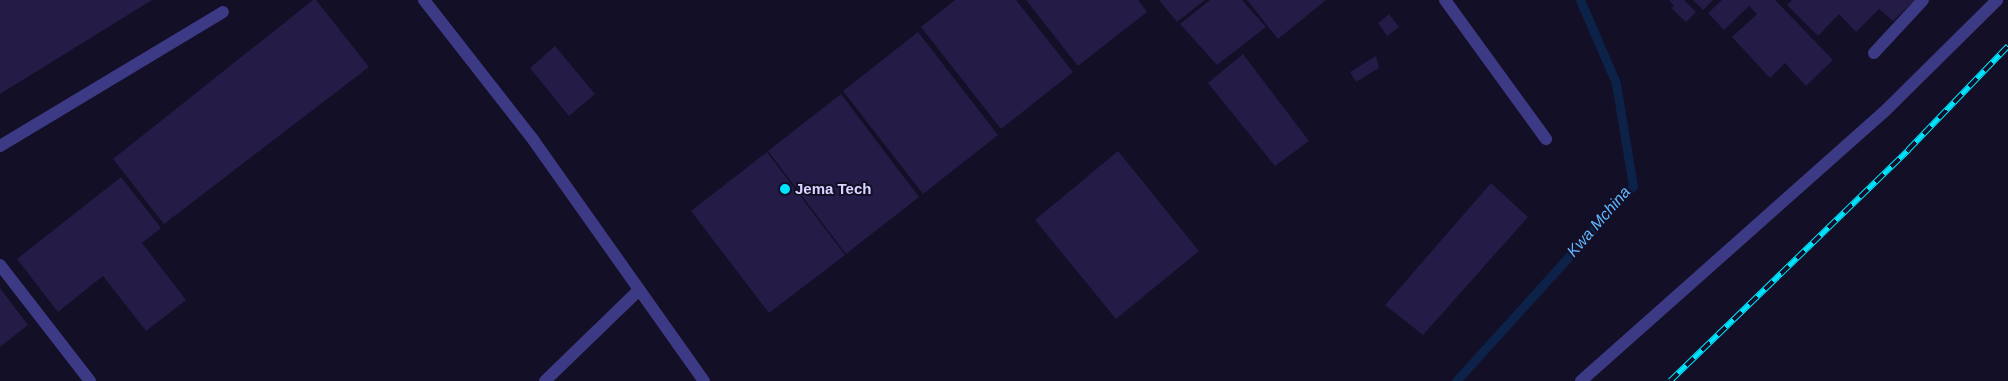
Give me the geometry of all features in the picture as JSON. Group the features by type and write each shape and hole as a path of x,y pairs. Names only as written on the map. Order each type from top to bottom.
{"street":[{"path":"424,0 534,141 704,381"},
{"path":"1445,0 1546,139"},
{"path":"1874,53 1923,0"},
{"path":"1581,381 1884,112 1997,0"},
{"path":"0,146 223,12"},
{"path":"0,265 90,381"},
{"path":"545,381 639,290"}],"building":[{"path":"0,0 152,0 0,94"},
{"path":"313,0 316,0 369,67 164,224 113,159"},
{"path":"955,0 1016,0 1073,72 1001,129 921,27"},
{"path":"1026,0 1138,0 1147,12 1078,66"},
{"path":"1159,0 1205,0 1177,22"},
{"path":"1210,0 1242,0 1266,27 1217,65 1180,24"},
{"path":"1247,0 1326,0 1278,39"},
{"path":"1669,0 1684,0 1696,12 1686,22 1671,8 1674,6"},
{"path":"1693,0 1713,0 1703,10"},
{"path":"1722,0 1775,0 1833,60 1806,86 1785,63 1770,78 1732,37 1757,14 1749,6 1724,30 1708,13"},
{"path":"1792,0 1915,0 1893,21 1879,9 1856,32 1839,14 1818,36 1787,5"},
{"path":"1389,14 1399,27 1387,36 1378,23"},
{"path":"918,32 998,135 923,194 843,91"},
{"path":"555,46 595,94 569,116 530,68"},
{"path":"1243,54 1309,141 1275,166 1208,83"},
{"path":"1376,56 1379,68 1356,82 1350,72"},
{"path":"841,94 919,197 846,254 768,151"},
{"path":"1118,151 1199,251 1116,319 1035,220"},
{"path":"767,152 845,255 769,313 691,211"},
{"path":"121,177 161,228 142,243 186,300 146,331 103,276 58,312 17,259"},
{"path":"1491,183 1528,217 1423,335 1385,305"},
{"path":"0,288 28,325 0,347"}],"waterway":[{"name":"Kwa Mchina","path":"1456,381 1633,186 1616,83 1580,0"}],"railway":[{"path":"1670,381 1908,150 2008,46"}],"place":[{"name":"Jema Tech","path":"785,189"}]}
